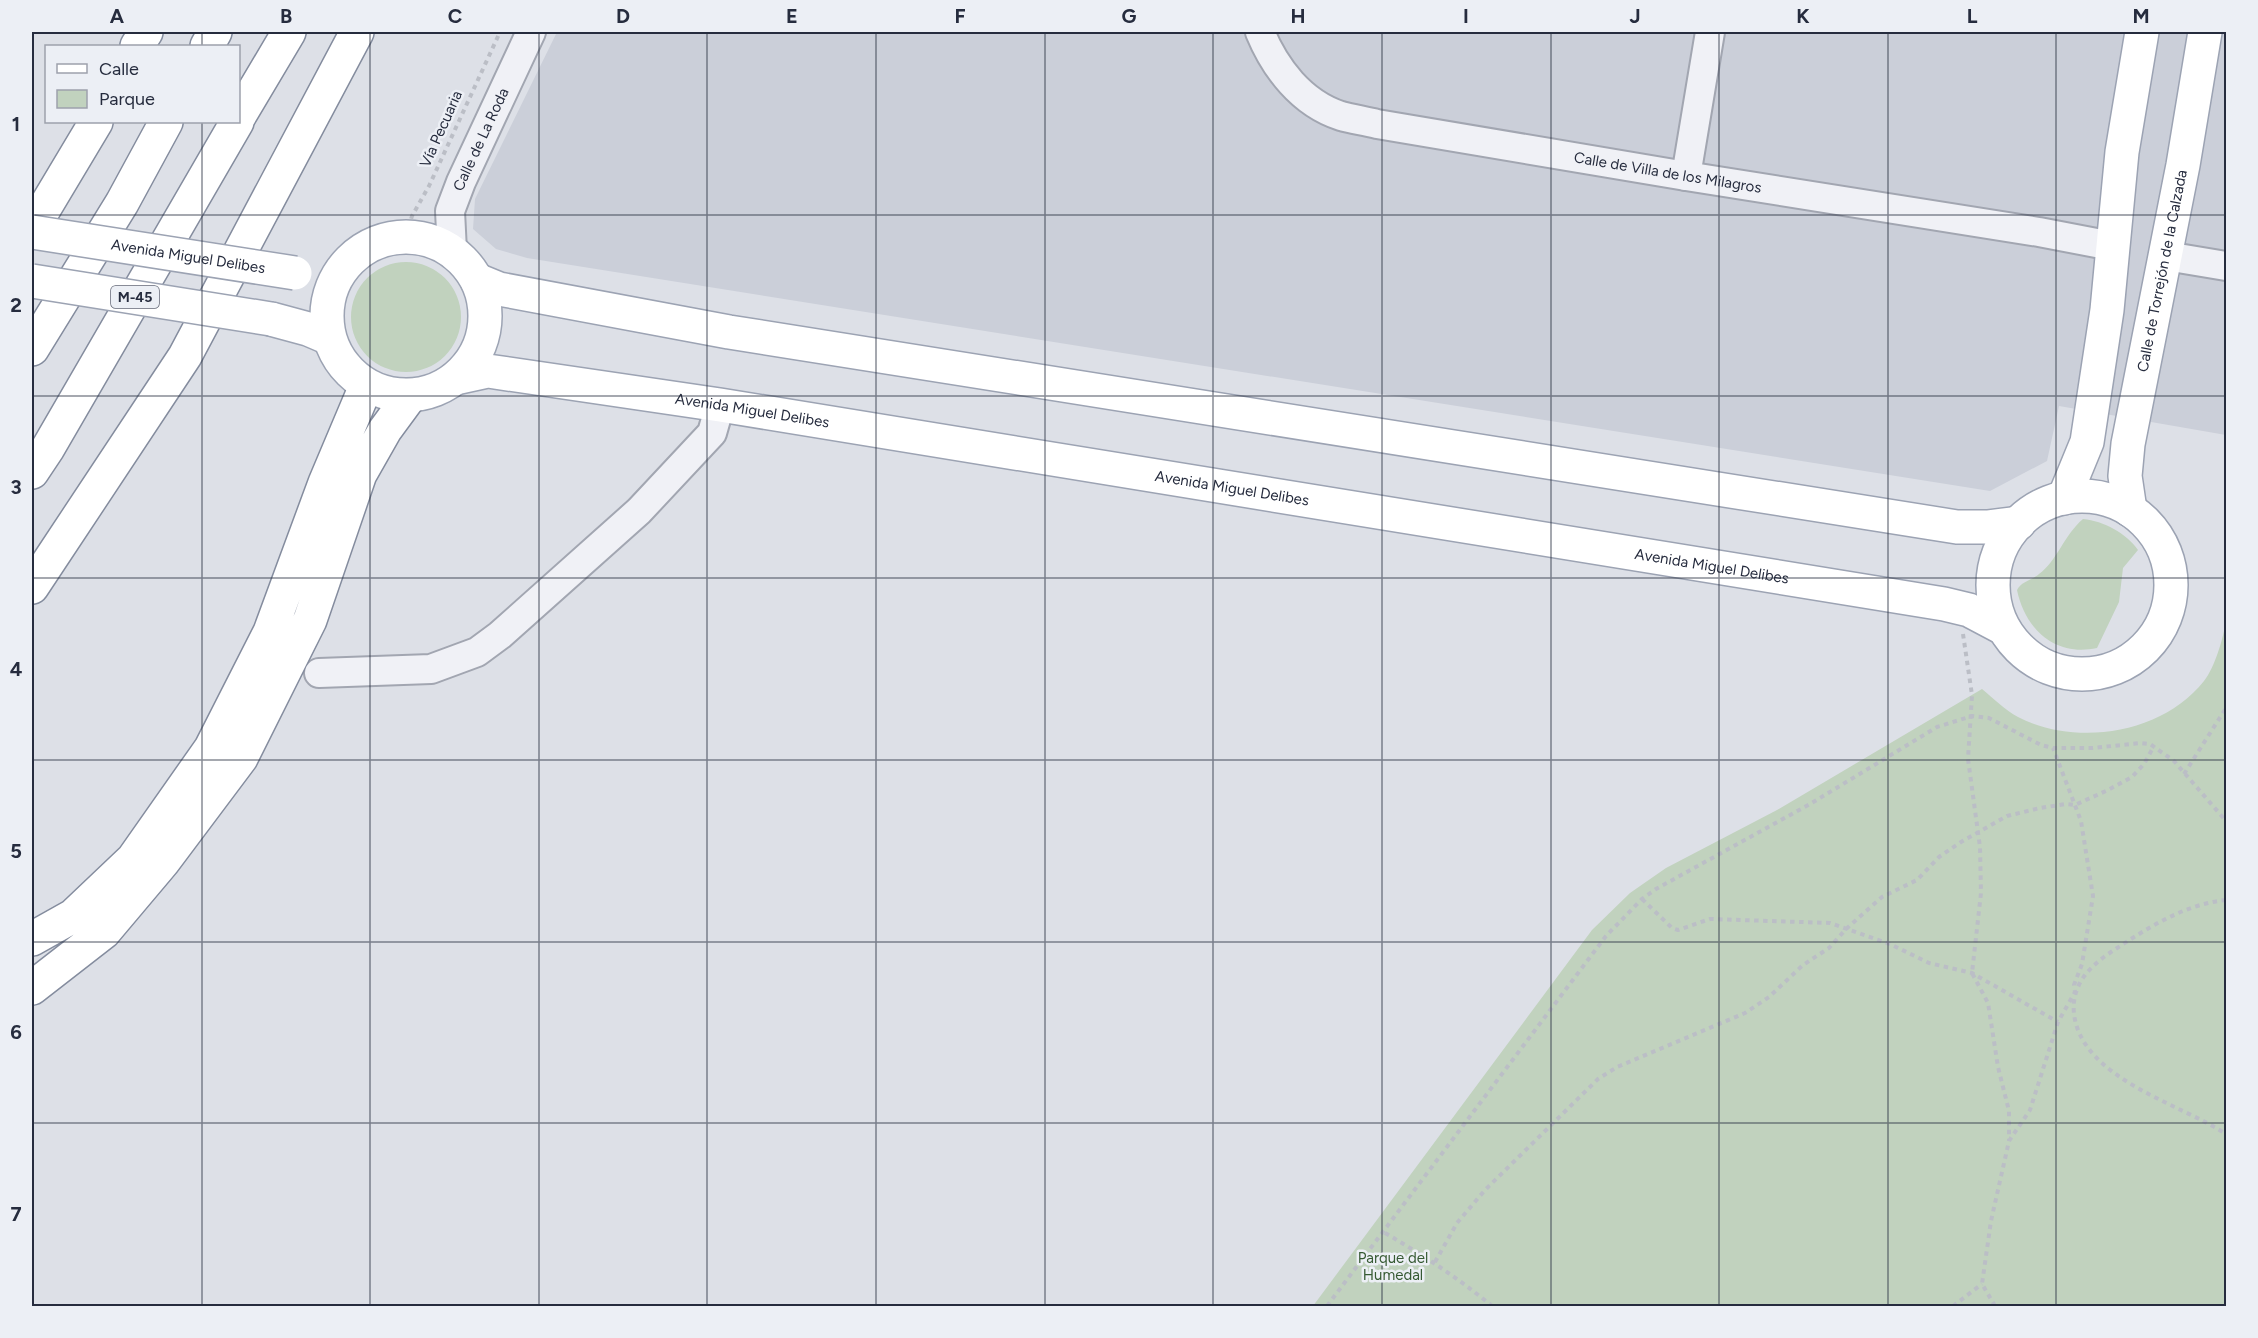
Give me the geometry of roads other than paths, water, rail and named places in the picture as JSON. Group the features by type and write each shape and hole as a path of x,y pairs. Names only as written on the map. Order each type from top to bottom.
{"main road":[{"path":"138,45 146,32"},
{"name":"M-45","path":"240,117 289,32"},
{"path":"32,607 36,601 36,570 185,356 357,32"},
{"path":"2064,498 2087,442 2107,310 2122,152 2142,32"},
{"name":"Calle de Torrejón de la Calzada","path":"2130,510 2125,476 2128,444 2166,256 2205,32"},
{"path":"32,230 95,123"},
{"path":"32,350 122,203 165,123"},
{"name":"M-45","path":"32,472 236,123"},
{"name":"Avenida Miguel Delibes","path":"32,230 295,273 319,273 342,267"},
{"path":"406,236 430,240 452,250 477,280 484,300 485,322 481,343 471,362 456,378 435,391 410,396 385,393 366,386 349,373 337,357 328,338 327,301 342,267 367,247 382,240 406,236"},
{"path":"477,280 499,289 729,332 1958,527 1987,528 2019,523"},
{"path":"32,281 271,319 308,329 328,338"},
{"name":"Avenida Miguel Delibes","path":"456,378 488,371 720,405 1944,604 1969,610 2003,628"},
{"path":"32,939 73,916 133,859 211,748 270,632 325,483 366,386"},
{"path":"32,988 104,932 163,862 241,758 310,620 360,474 385,429 410,396"},
{"path":"2064,498 2098,498 2115,502 2130,510 2152,530 2167,556 2172,585 2167,614 2153,640 2131,660 2104,672 2075,675 2046,668 2021,651 2003,628 1995,607 1993,584 1996,562 2005,541 2019,523 2048,503 2064,498"}],"street":[{"name":"Calle de La Roda","path":"452,250 450,211 461,182 531,32"},
{"name":"Calle de Villa de los Milagros","path":"1260,32 1282,75 1308,99 1339,116 2112,246"},
{"path":"1686,176 1710,32"},
{"path":"2166,256 2226,266"},
{"path":"319,673 431,669 477,652 500,635 639,511 711,433 720,405"}],"park label":[{"name":"Parque del Humedal","path":"1393,1266"}]}
